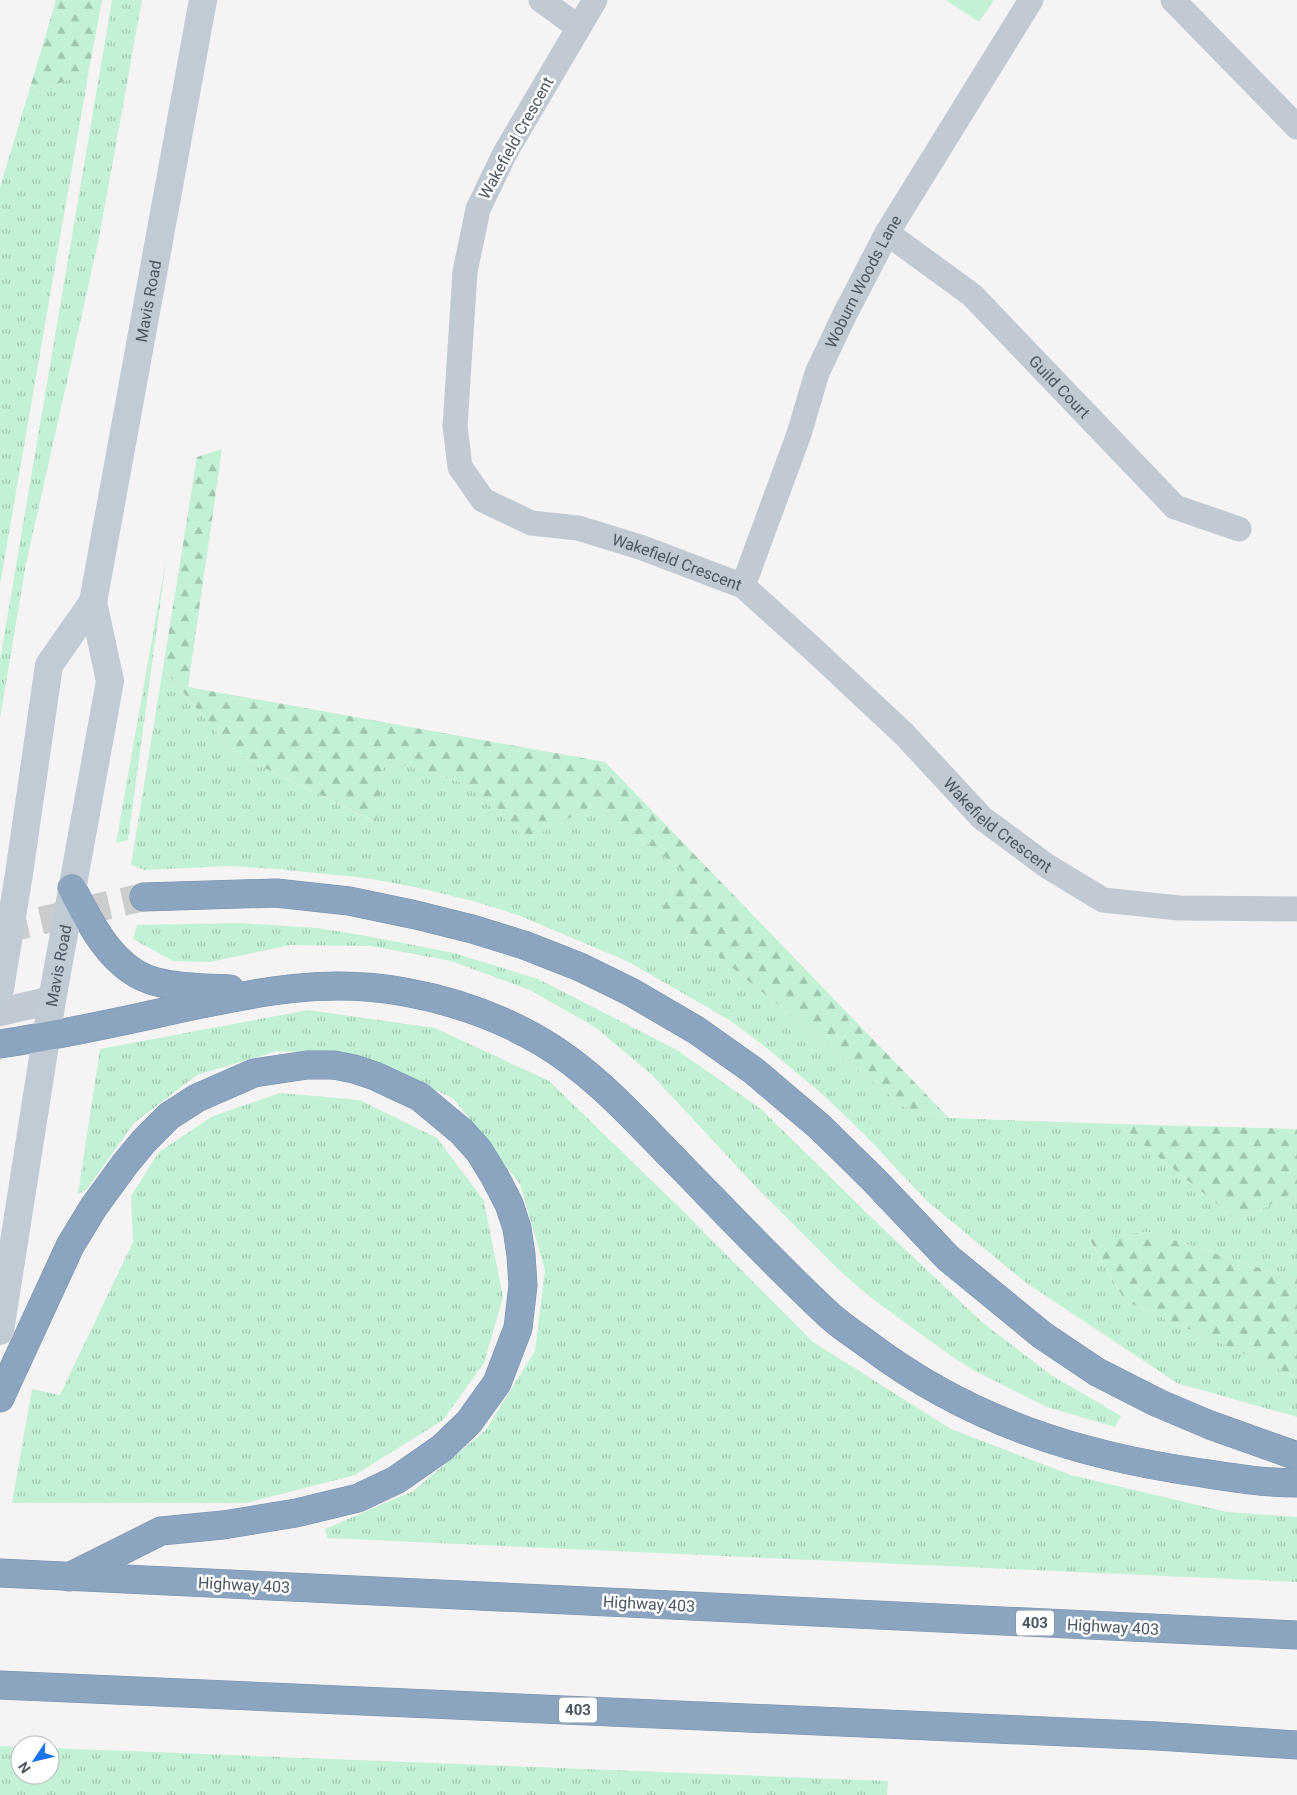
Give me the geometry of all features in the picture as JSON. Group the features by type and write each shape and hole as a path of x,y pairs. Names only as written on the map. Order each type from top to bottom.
{"highway":[{"path":"72,888 90,925 97,934 125,965 141,976 156,982 180,986 261,992"},
{"path":"144,898 276,893 349,901 472,929 524,945 580,967 631,992 696,1030 754,1071 820,1127 874,1180 948,1258 992,1296 1042,1335 1097,1372 1158,1403 1210,1426 1297,1456"},
{"path":"0,1044 47,1037 261,992 314,986 357,987 401,992 439,999 474,1009 542,1042 574,1065 620,1104 832,1318 889,1360 942,1394 1032,1433 1087,1451 1132,1462 1180,1470 1268,1483 1297,1484"},
{"path":"0,1398 70,1246 93,1208 125,1164 144,1141 170,1116 197,1098 254,1073 307,1065 334,1065 375,1076 420,1097 462,1132 479,1152 495,1176 509,1204 517,1228 522,1255 522,1285 518,1328 497,1383 469,1422 442,1448 396,1480 358,1498 296,1513 222,1525 161,1531 69,1577"},
{"name":"Highway 403","path":"0,1573 1297,1636"},
{"name":"403","path":"0,1685 1157,1736 1297,1745"}],"main road":[{"name":"Mavis Road","path":"0,1331 52,1000 110,681 93,602 203,0"},
{"name":"Mavis Road","path":"0,989 19,874 49,665 93,602"}],"street":[{"path":"541,0 578,27"},
{"name":"Wakefield Crescent","path":"595,0 505,153 478,209 465,272 455,426 460,467 483,500 531,522 578,528 640,547 743,586 904,734 982,818 1047,866 1103,900 1179,908 1297,908"},
{"name":"Woburn Woods Lane","path":"743,586 799,434 817,372 886,233 1031,0"},
{"path":"1172,0 1297,127"},
{"name":"Guild Court","path":"886,233 972,295 1175,507 1239,529"},
{"path":"0,900 19,874"},
{"path":"0,1012 52,1000"}],"green space":[{"path":"56,0 102,0 89,70 27,98"},
{"path":"112,0 142,0 99,238 26,564 0,718 0,660"},
{"path":"946,0 994,0 979,22"},
{"path":"89,70 0,585 0,187 27,98"},
{"path":"222,449 188,687 605,762 949,1118 904,1107 661,910 682,870 596,804 527,840 466,784 385,759 376,822 234,753 163,668 197,457"},
{"path":"167,554 128,840 116,843"},
{"path":"163,668 234,753 375,822 385,759 466,784 527,839 596,804 682,870 661,910 904,1107 949,1118 1118,1124 1238,1221 1297,1191 1297,1280 1149,1232 1089,1239 1125,1301 1297,1377 1297,1417 1177,1383 1025,1282 927,1201 863,1133 821,1093 768,1049 731,1021 629,962 518,915 473,901 415,887 366,878 277,869 229,866 145,870 131,865"},
{"path":"240,923 317,928 454,953 538,979 677,1050 761,1109 875,1221 983,1323 1051,1375 1121,1416 1115,1427 1047,1407 977,1372 954,1358 870,1297 838,1269 756,1187 652,1075 595,1027 530,990 451,961 371,946 290,945 210,962 173,961 133,939 137,925"},
{"path":"308,1010 435,1028 549,1081 679,1207 813,1342 951,1429 1071,1475 1227,1512 1297,1517 1297,1582 327,1538 325,1529 413,1491 486,1430 535,1351 545,1270 520,1184 453,1098 359,1055 277,1051 197,1075 134,1123 86,1190 78,1194 100,1049"},
{"path":"280,1093 360,1100 437,1138 484,1201 503,1297 484,1363 443,1420 355,1475 246,1503 12,1503 32,1389 60,1395 133,1242 131,1196 159,1152 213,1116"},
{"path":"1118,1124 1297,1129 1297,1191 1238,1221"},
{"path":"1149,1232 1297,1280 1297,1377 1125,1301 1089,1238"},
{"path":"0,1746 10,1746 10,1785 60,1785 60,1748 888,1781 887,1795 0,1795"}],"tunnel":[{"path":"0,930 144,897"}]}
